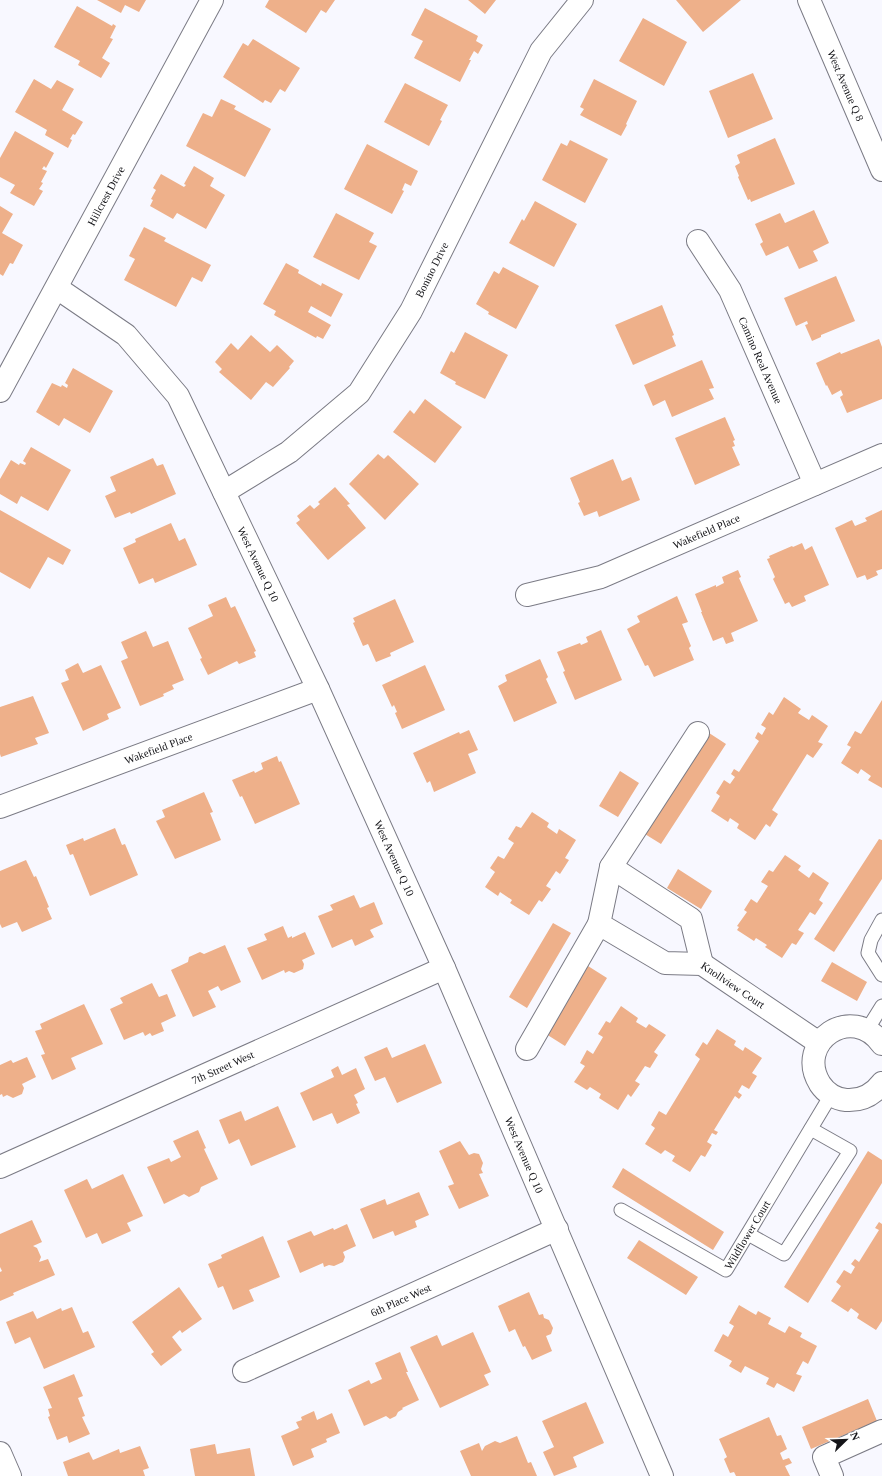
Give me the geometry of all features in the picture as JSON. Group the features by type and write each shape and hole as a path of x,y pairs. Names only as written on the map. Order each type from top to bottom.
{"street":[{"name":"Hillcrest Drive","path":"0,391 212,0"},
{"name":"Bonino Drive","path":"224,492 289,452 359,393 412,311 541,51 582,0"},
{"name":"West Avenue Q 8","path":"810,0 882,170"},
{"name":"Camino Real Avenue","path":"698,241 730,290 815,484"},
{"name":"West Avenue Q 10","path":"57,288 126,336 178,396 318,689 444,968 662,1476"},
{"name":"Wakefield Place","path":"527,594 601,577 882,455"},
{"name":"Wakefield Place","path":"0,808 318,689"},
{"path":"527,1049 599,924 611,867 698,733"},
{"path":"611,867 691,919 702,964"},
{"name":"Knollview Court","path":"599,924 665,964 702,964 819,1043"},
{"name":"7th Street West","path":"0,1167 444,968"},
{"path":"874,1037 857,1026 846,1026 836,1029 826,1035 819,1043 813,1066 816,1078 823,1088 831,1095 842,1100 864,1098 874,1092 882,1083"},
{"name":"6th Place West","path":"244,1371 557,1229"},
{"path":"832,1476 824,1457 882,1431"},
{"path":"0,1453 10,1476"}],"lane":[{"path":"882,920 870,940 868,953 882,974"},
{"path":"874,1037 882,1006"},
{"name":"Wildflower Court","path":"621,1210 726,1270 831,1095"},
{"path":"748,1234 784,1254 850,1151 811,1129"}],"building":[{"path":"97,0 146,0 139,12 125,5 121,13"},
{"path":"269,0 335,0 326,13 321,10 306,33 265,7"},
{"path":"468,0 496,0 485,14"},
{"path":"676,0 741,0 703,32"},
{"path":"77,6 112,26 113,24 116,26 110,38 113,39 102,58 110,63 101,78 78,65 80,61 54,47"},
{"path":"425,8 478,36 476,41 483,45 478,54 474,51 460,82 414,58 423,41 411,35"},
{"path":"643,18 687,42 664,86 619,61"},
{"path":"253,39 300,68 285,92 280,89 271,103 265,100 263,103 223,77 243,43 248,46"},
{"path":"753,73 773,119 728,138 709,91"},
{"path":"34,79 51,89 57,80 74,89 62,110 83,122 75,135 73,134 70,139 72,140 68,148 45,135 47,130 15,112"},
{"path":"594,79 637,101 621,136 580,115 584,109 580,107"},
{"path":"405,83 448,105 440,120 442,121 429,146 384,122"},
{"path":"221,99 236,106 234,109 271,129 245,177 186,146 203,113 212,117"},
{"path":"15,131 54,153 46,168 44,166 42,169 47,171 41,182 43,183 39,189 43,191 34,206 10,193 15,185 0,177 0,158"},
{"path":"775,138 795,184 751,202 750,199 748,200 738,177 739,176 735,166 740,163 737,155"},
{"path":"570,140 608,159 585,203 542,180 561,143 567,146"},
{"path":"367,144 418,171 411,186 405,183 402,190 404,191 392,214 344,189"},
{"path":"194,166 214,178 210,186 225,195 206,229 177,213 173,219 150,206 153,200 151,199 156,190 153,188 161,174 184,187 186,185 184,184"},
{"path":"535,201 577,224 554,267 509,243 522,219 524,221"},
{"path":"0,206 13,214 2,233 23,245 13,264 10,263 3,276 0,274"},
{"path":"814,210 829,243 813,251 818,261 799,269 788,246 766,256 760,244 763,242 755,224 780,213 785,223"},
{"path":"336,213 374,233 369,242 377,246 359,280 313,257"},
{"path":"144,227 166,238 164,241 211,265 202,282 192,277 176,307 124,280 135,259 129,256"},
{"path":"286,263 299,270 298,273 321,286 322,283 343,294 331,317 311,306 308,312 331,325 323,339 317,336 316,338 274,315 276,311 263,304"},
{"path":"503,267 539,286 516,329 488,314 489,312 476,304 494,271 499,274"},
{"path":"836,276 855,321 821,335 821,337 812,341 805,325 808,324 807,321 796,326 784,298"},
{"path":"662,305 674,335 672,336 676,346 633,365 615,325"},
{"path":"465,332 508,355 485,399 455,384 456,382 440,373 451,351 454,353"},
{"path":"251,335 270,352 277,345 294,361 289,367 290,368 273,387 266,382 251,400 219,372 222,369 215,362 231,343 238,350"},
{"path":"879,339 882,347 882,399 847,413 840,397 843,395 841,390 832,395 827,385 826,386 816,363 840,352 841,354"},
{"path":"702,360 714,388 709,389 714,399 672,417 665,400 653,406 644,385"},
{"path":"73,368 113,391 90,433 64,418 59,426 36,412 52,383 61,387 62,385 67,388 68,385 65,383"},
{"path":"425,399 462,427 435,463 393,432 410,410 414,414"},
{"path":"725,417 735,440 733,441 735,446 732,447 740,465 695,485 675,438"},
{"path":"31,447 71,470 48,511 21,496 17,504 0,494 0,479 11,460 19,465 20,463 25,465 26,463 23,461"},
{"path":"378,454 384,459 388,455 419,484 385,520 349,484"},
{"path":"153,458 157,466 163,464 176,494 131,514 130,512 115,518 105,496 116,491 110,477"},
{"path":"613,459 622,481 631,477 640,500 599,517 597,511 584,516 570,478"},
{"path":"335,487 350,504 347,505 366,528 328,560 296,523 300,520 297,516 310,505 314,509 320,504 318,502"},
{"path":"0,510 71,550 63,565 48,557 30,589 0,572"},
{"path":"882,510 882,569 876,571 878,575 867,580 865,575 857,578 835,528 852,520 855,526 867,521 865,518"},
{"path":"171,523 179,541 185,538 197,565 155,583 153,578 139,584 123,548 136,542 135,539"},
{"path":"802,543 805,550 812,546 829,585 804,596 806,601 792,607 789,602 785,604 773,579 775,577 767,559 770,558 769,556"},
{"path":"738,570 741,577 739,578 758,621 731,633 734,641 726,644 723,637 713,641 695,594 724,583 722,577"},
{"path":"677,596 688,622 682,624 691,646 689,648 694,660 654,677 648,665 645,666 627,629 640,622 637,616"},
{"path":"226,597 231,608 235,606 256,651 254,652 256,657 239,664 237,661 208,675 188,628 213,616 208,605"},
{"path":"395,599 414,642 390,653 391,656 376,662 368,644 363,646 353,623 355,622 353,618"},
{"path":"601,630 622,680 575,700 563,672 565,671 557,652 580,643 581,645 588,642 586,637"},
{"path":"146,631 153,647 168,641 184,680 172,685 174,689 163,694 164,696 140,706 121,661 128,658 121,642"},
{"path":"540,659 548,677 546,679 557,703 514,722 498,686 507,681 505,675"},
{"path":"78,663 83,673 101,665 121,708 107,714 109,719 83,731 61,683 69,680 65,670"},
{"path":"425,665 445,710 402,729 395,713 397,712 394,705 392,707 382,685"},
{"path":"33,696 49,733 35,738 38,744 1,757 0,707"},
{"path":"784,697 801,709 798,713 809,720 812,715 828,726 818,742 823,744 813,758 807,754 772,810 778,814 770,827 766,824 755,840 737,828 739,824 730,818 728,822 711,811 720,796 716,793 724,780 730,784 735,777 731,774 734,769 739,772 759,741 755,738 758,732 762,735 766,728 761,725 769,712 773,715"},
{"path":"882,700 882,788 868,780 871,776 861,769 858,774 841,763 851,747 847,745 855,731 861,734"},
{"path":"469,730 478,750 468,754 476,773 434,792 430,781 427,783 413,753 459,732 460,734"},
{"path":"706,731 726,744 661,844 640,831"},
{"path":"277,756 279,762 281,761 300,804 255,824 242,796 240,797 232,780 263,769 261,763"},
{"path":"620,771 639,783 618,817 599,806"},
{"path":"204,792 213,812 210,813 221,840 175,859 156,821 165,817 162,810"},
{"path":"532,812 549,823 547,827 557,834 559,829 576,840 565,858 569,860 560,874 556,871 546,886 551,889 542,902 539,900 529,915 510,903 512,900 500,892 498,896 485,887 495,872 490,868 498,856 504,859 514,843 508,839 516,826 521,828"},
{"path":"115,828 122,845 125,844 138,875 90,896 73,854 70,855 66,845 83,838 84,841"},
{"path":"879,839 882,840 882,879 834,952 814,939"},
{"path":"785,855 801,866 798,870 809,878 813,872 829,883 819,900 823,903 815,915 810,912 798,930 804,933 796,945 792,943 782,958 765,947 767,945 756,938 754,941 737,930 739,927 737,926 747,912 744,910 751,899 757,903 768,886 761,882 769,870 773,872"},
{"path":"26,860 34,877 36,876 49,907 47,908 52,919 22,932 17,922 2,928 0,924 0,871"},
{"path":"678,869 712,891 701,909 667,888"},
{"path":"354,895 360,908 374,902 383,924 370,930 374,937 355,946 352,939 332,948 318,916 333,910 330,905"},
{"path":"553,923 571,933 527,1008 509,997"},
{"path":"283,926 288,938 292,936 292,938 305,932 315,954 302,960 304,964 303,969 294,973 289,971 285,973 284,970 262,980 247,948 267,940 264,934"},
{"path":"225,945 241,982 221,991 218,986 208,991 216,1007 193,1017 171,970 188,962 189,957 200,952 204,954"},
{"path":"832,962 867,982 857,1001 821,981"},
{"path":"588,966 607,978 565,1046 546,1034"},
{"path":"152,983 159,997 167,994 176,1016 161,1023 164,1031 152,1036 150,1033 145,1036 143,1032 124,1040 110,1009 123,1003 120,998"},
{"path":"84,1004 103,1044 71,1058 76,1069 52,1080 41,1055 45,1054 35,1031 42,1029 40,1024"},
{"path":"621,1006 638,1018 636,1022 646,1028 649,1024 666,1035 654,1052 658,1055 650,1068 645,1066 635,1081 640,1084 631,1097 628,1094 618,1110 599,1098 601,1094 590,1087 587,1090 574,1082 585,1066 580,1063 587,1050 593,1054 603,1037 598,1034 606,1021 610,1023"},
{"path":"717,1029 736,1041 734,1045 743,1051 745,1047 762,1058 752,1073 757,1076 749,1089 742,1085 738,1092 742,1095 739,1099 735,1096 714,1130 718,1132 716,1135 712,1133 707,1142 712,1145 705,1157 701,1155 690,1172 672,1161 675,1156 665,1150 661,1154 645,1144 655,1128 651,1125 659,1111 666,1115 700,1059 695,1055 703,1042 707,1045"},
{"path":"425,1044 442,1083 397,1103 385,1077 375,1081 364,1057 387,1047 392,1058"},
{"path":"27,1057 36,1077 22,1084 24,1088 22,1094 13,1098 7,1095 3,1097 2,1094 0,1095 0,1065 11,1060 13,1063"},
{"path":"338,1066 342,1075 356,1068 365,1089 354,1095 358,1103 356,1104 360,1113 337,1124 332,1113 313,1121 300,1093 334,1077 331,1070"},
{"path":"278,1106 296,1147 251,1166 239,1139 229,1144 219,1120 241,1111 245,1121"},
{"path":"198,1130 206,1148 204,1149 218,1179 201,1187 199,1192 189,1197 184,1194 164,1204 147,1167 169,1158 171,1162 181,1157 173,1141"},
{"path":"460,1141 469,1155 474,1153 479,1154 483,1163 481,1169 483,1173 479,1174 489,1196 459,1209 448,1186 454,1184 439,1151"},
{"path":"868,1151 882,1160 882,1183 808,1303 784,1287"},
{"path":"623,1168 724,1232 713,1250 612,1187"},
{"path":"123,1174 143,1216 127,1223 131,1231 102,1244 97,1233 86,1238 64,1190 87,1179 92,1189"},
{"path":"419,1192 429,1215 415,1221 417,1227 395,1236 393,1231 373,1239 360,1209 385,1199 387,1205"},
{"path":"32,1220 42,1242 33,1246 37,1248 41,1257 39,1262 48,1259 55,1275 13,1293 14,1295 0,1301 0,1272 2,1271 0,1267 0,1234"},
{"path":"879,1222 882,1224 882,1321 876,1330 857,1318 859,1314 851,1308 848,1312 831,1301 841,1286 836,1282 844,1270 851,1274 855,1267 851,1264 855,1259 859,1262 879,1230 875,1228"},
{"path":"347,1224 356,1246 343,1252 345,1257 343,1262 334,1266 329,1265 324,1267 323,1263 300,1273 287,1241 311,1231 314,1236"},
{"path":"263,1236 280,1277 249,1290 254,1301 233,1310 223,1286 218,1288 208,1264 222,1258 221,1255"},
{"path":"639,1240 698,1277 686,1295 627,1258"},
{"path":"179,1287 202,1319 182,1333 180,1330 172,1337 182,1350 161,1366 151,1354 154,1352 132,1322"},
{"path":"529,1292 539,1315 543,1314 544,1318 549,1320 553,1328 551,1334 546,1336 552,1351 532,1360 525,1346 523,1347 515,1329 509,1332 498,1306"},
{"path":"739,1305 756,1315 758,1311 771,1318 768,1324 785,1333 789,1326 802,1333 800,1337 817,1346 808,1364 803,1361 796,1374 802,1376 794,1392 777,1383 774,1388 766,1384 769,1378 745,1366 741,1373 729,1366 732,1361 714,1351 723,1334 728,1337 734,1326 729,1323"},
{"path":"72,1307 83,1333 88,1331 95,1347 44,1369 30,1337 15,1344 6,1322 33,1311 37,1319 61,1308 62,1311"},
{"path":"473,1332 491,1372 484,1375 489,1385 440,1408 410,1347 437,1335 442,1346"},
{"path":"400,1352 408,1372 406,1372 419,1400 402,1408 403,1409 398,1412 396,1416 390,1419 386,1416 364,1426 348,1390 369,1380 371,1384 382,1379 375,1363"},
{"path":"74,1374 83,1396 78,1398 85,1416 82,1417 90,1434 69,1443 67,1436 57,1440 48,1417 50,1416 48,1409 52,1408 43,1387"},
{"path":"868,1399 877,1421 811,1449 802,1427"},
{"path":"586,1402 604,1443 573,1457 577,1467 554,1476 543,1452 554,1447 542,1421"},
{"path":"314,1411 317,1420 332,1413 340,1433 326,1439 327,1442 311,1449 314,1457 293,1466 281,1436 299,1428 296,1422 302,1420 301,1417"},
{"path":"769,1417 777,1436 781,1435 787,1449 780,1453 783,1460 789,1458 792,1463 785,1466 790,1476 736,1476 734,1472 730,1473 724,1459 727,1457 719,1439"},
{"path":"517,1436 528,1463 531,1462 537,1476 471,1476 460,1451 479,1443 482,1451 485,1446 495,1441 500,1443"},
{"path":"215,1444 217,1454 250,1448 255,1476 195,1476 190,1449"},
{"path":"140,1446 149,1468 143,1470 145,1476 68,1476 63,1462 89,1452 93,1460 119,1449 120,1453"}]}
